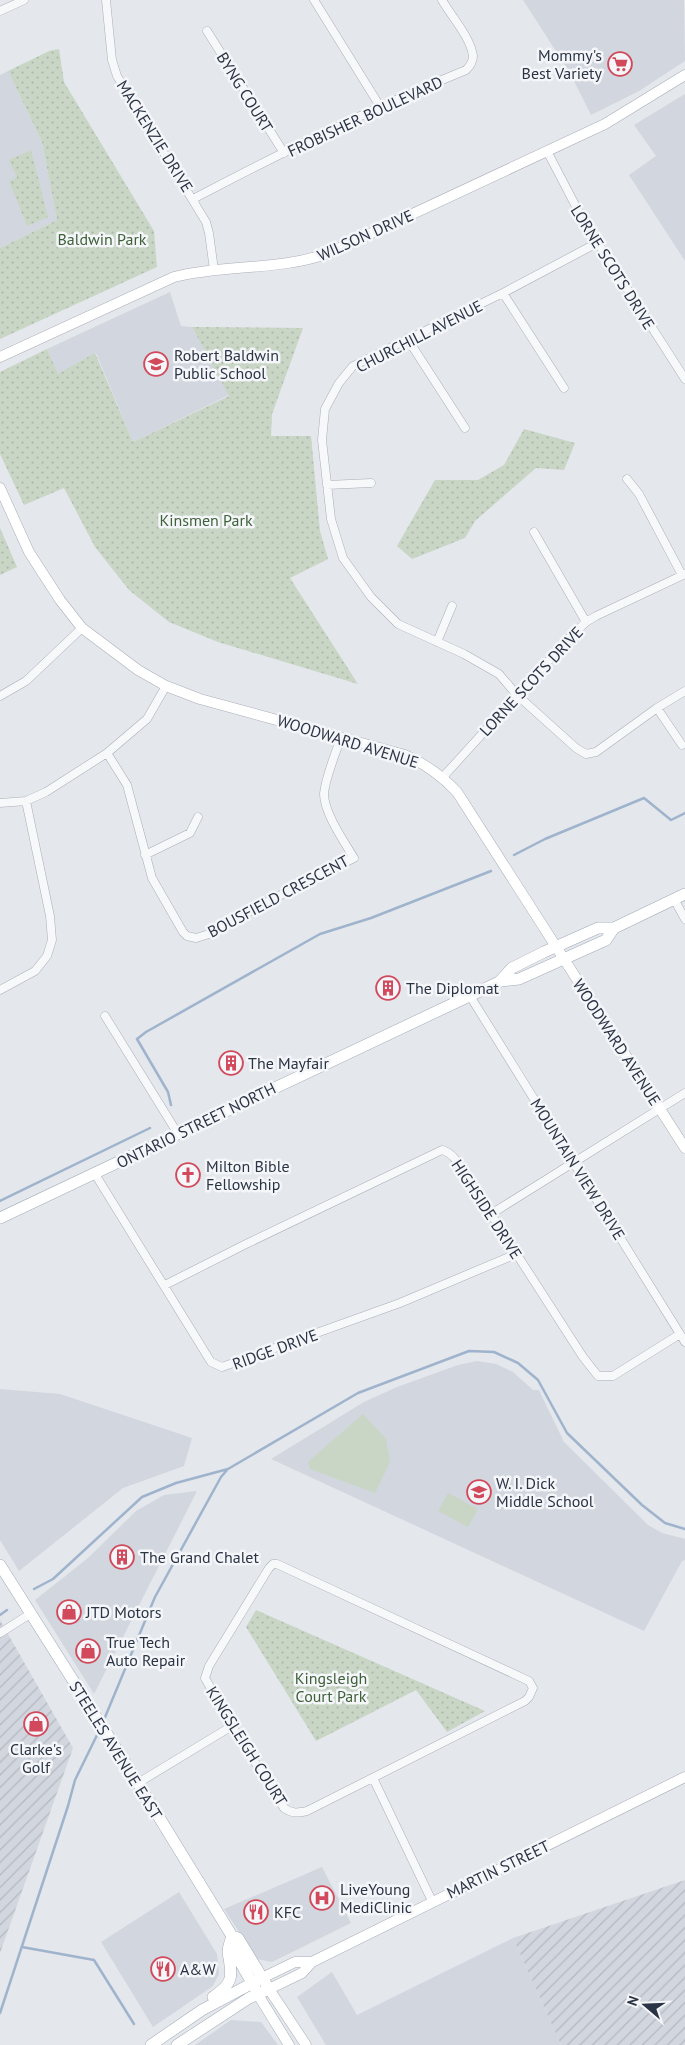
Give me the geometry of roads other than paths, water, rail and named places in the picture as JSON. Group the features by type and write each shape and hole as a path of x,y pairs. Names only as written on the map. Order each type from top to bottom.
{"main road":[{"name":"ONTARIO STREET NORTH","path":"0,1218 470,996 501,980 512,968 556,946 598,928 614,928 685,894"},
{"name":"ONTARIO STREET NORTH","path":"501,980 519,979 606,940 614,928"},
{"name":"STEELES AVENUE EAST","path":"0,1565 138,1783 257,1985"},
{"path":"202,2010 210,1999 222,1991 232,1978 232,1966 228,1951 231,1940"},
{"name":"MARTIN STREET","path":"178,2045 257,1985"},
{"name":"MARTIN STREET","path":"151,2045 180,2023 202,2010 257,1985 269,1989"}],"street":[{"path":"0,11 24,0"},
{"name":"MACKENZIE DRIVE","path":"106,0 112,60 117,76 206,222 214,270"},
{"path":"314,0 381,108"},
{"name":"FROBISHER BOULEVARD","path":"193,199 284,153 466,70 472,62 473,56 463,32 442,0"},
{"name":"BYNG COURT","path":"207,31 284,153"},
{"name":"WILSON DRIVE","path":"0,357 174,276 193,272 294,262 329,253 619,117 685,76"},
{"name":"LORNE SCOTS DRIVE","path":"547,151 568,194 596,243 685,379"},
{"name":"CHURCHILL AVENUE","path":"596,243 503,293 407,338 353,366 339,383 325,408 322,440 331,519 343,558 371,597 398,624 464,654 499,674 517,695 576,748 586,754 596,752 657,708"},
{"path":"503,293 564,388"},
{"path":"407,338 465,428"},
{"path":"627,478 639,494 684,574"},
{"path":"327,485 371,483"},
{"name":"WOODWARD AVENUE","path":"0,488 39,570 82,628 138,670 166,686 200,699 405,755 426,764 442,777 457,792 685,1148"},
{"path":"534,532 586,622"},
{"name":"LORNE SCOTS DRIVE","path":"442,777 586,622 684,574"},
{"path":"437,642 452,606"},
{"path":"0,696 26,680 82,628"},
{"path":"0,803 26,801 46,792 107,753 147,719 166,686"},
{"path":"682,746 657,708 685,691"},
{"name":"BOUSFIELD CRESCENT","path":"107,753 127,786 152,878 186,936 196,938 209,934 354,858 327,808 324,795 342,738"},
{"path":"0,990 35,971 47,956 52,940 50,916 26,801"},
{"path":"145,855 190,833 198,817"},
{"path":"674,899 685,919"},
{"name":"MOUNTAIN VIEW DRIVE","path":"470,996 685,1342"},
{"path":"105,1016 178,1134"},
{"path":"491,1214 685,1093"},
{"name":"HIGHSIDE DRIVE","path":"165,1285 263,1235 417,1160 442,1150 448,1151 453,1156 591,1369 598,1376 613,1376 680,1334"},
{"name":"RIDGE DRIVE","path":"95,1174 211,1362 222,1367 400,1303 516,1254"},
{"name":"KINGSLEIGH COURT","path":"273,1564 282,1566 532,1684 533,1690 525,1701 373,1778 307,1811 292,1813 284,1808 209,1687 205,1678 207,1670 268,1568 273,1564"},
{"path":"0,1633 30,1614"},
{"path":"138,1783 232,1726"},
{"name":"MARTIN STREET","path":"269,1989 302,1973 312,1962 685,1777"},
{"path":"373,1778 432,1901"},
{"name":"MARTIN STREET","path":"257,1985 295,1962 312,1962"},
{"name":"STEELES AVENUE EAST","path":"257,1985 289,2045"},
{"path":"269,1989 306,2045"}],"waterway":[{"path":"514,855 545,839 644,798 671,820 685,813"},
{"path":"171,1105 168,1092 137,1039 146,1032 320,934 371,918 491,871"},
{"path":"0,1201 150,1128"},
{"path":"34,1589 53,1579 142,1497 176,1483 228,1469 358,1393 469,1351 494,1352 518,1363 538,1380 567,1433 642,1505 665,1523 685,1529"},
{"path":"103,1722 155,1597 221,1477 227,1470"},
{"path":"0,1615 7,1610"},
{"path":"0,2013 75,1780 100,1729"},
{"path":"22,1947 94,1960 134,2024"}],"place":[{"name":"Mommy's Best Variety","path":"620,64"},
{"name":"Robert Baldwin Public School","path":"156,364"},
{"name":"The Diplomat","path":"388,988"},
{"name":"The Mayfair","path":"231,1063"},
{"name":"Milton Bible Fellowship","path":"188,1175"},
{"name":"W. I. Dick Middle School","path":"479,1492"},
{"name":"The Grand Chalet","path":"122,1557"},
{"name":"JTD Motors","path":"69,1612"},
{"name":"True Tech Auto Repair","path":"88,1651"},
{"name":"Clarke's Golf","path":"36,1724"},
{"name":"LiveYoung MediClinic","path":"322,1898"},
{"name":"KFC","path":"256,1912"},
{"name":"A&W","path":"163,1969"}],"park label":[{"name":"Baldwin Park","path":"102,239"},
{"name":"Kinsmen Park","path":"206,520"},
{"name":"Kingsleigh Court Park","path":"331,1687"}]}
